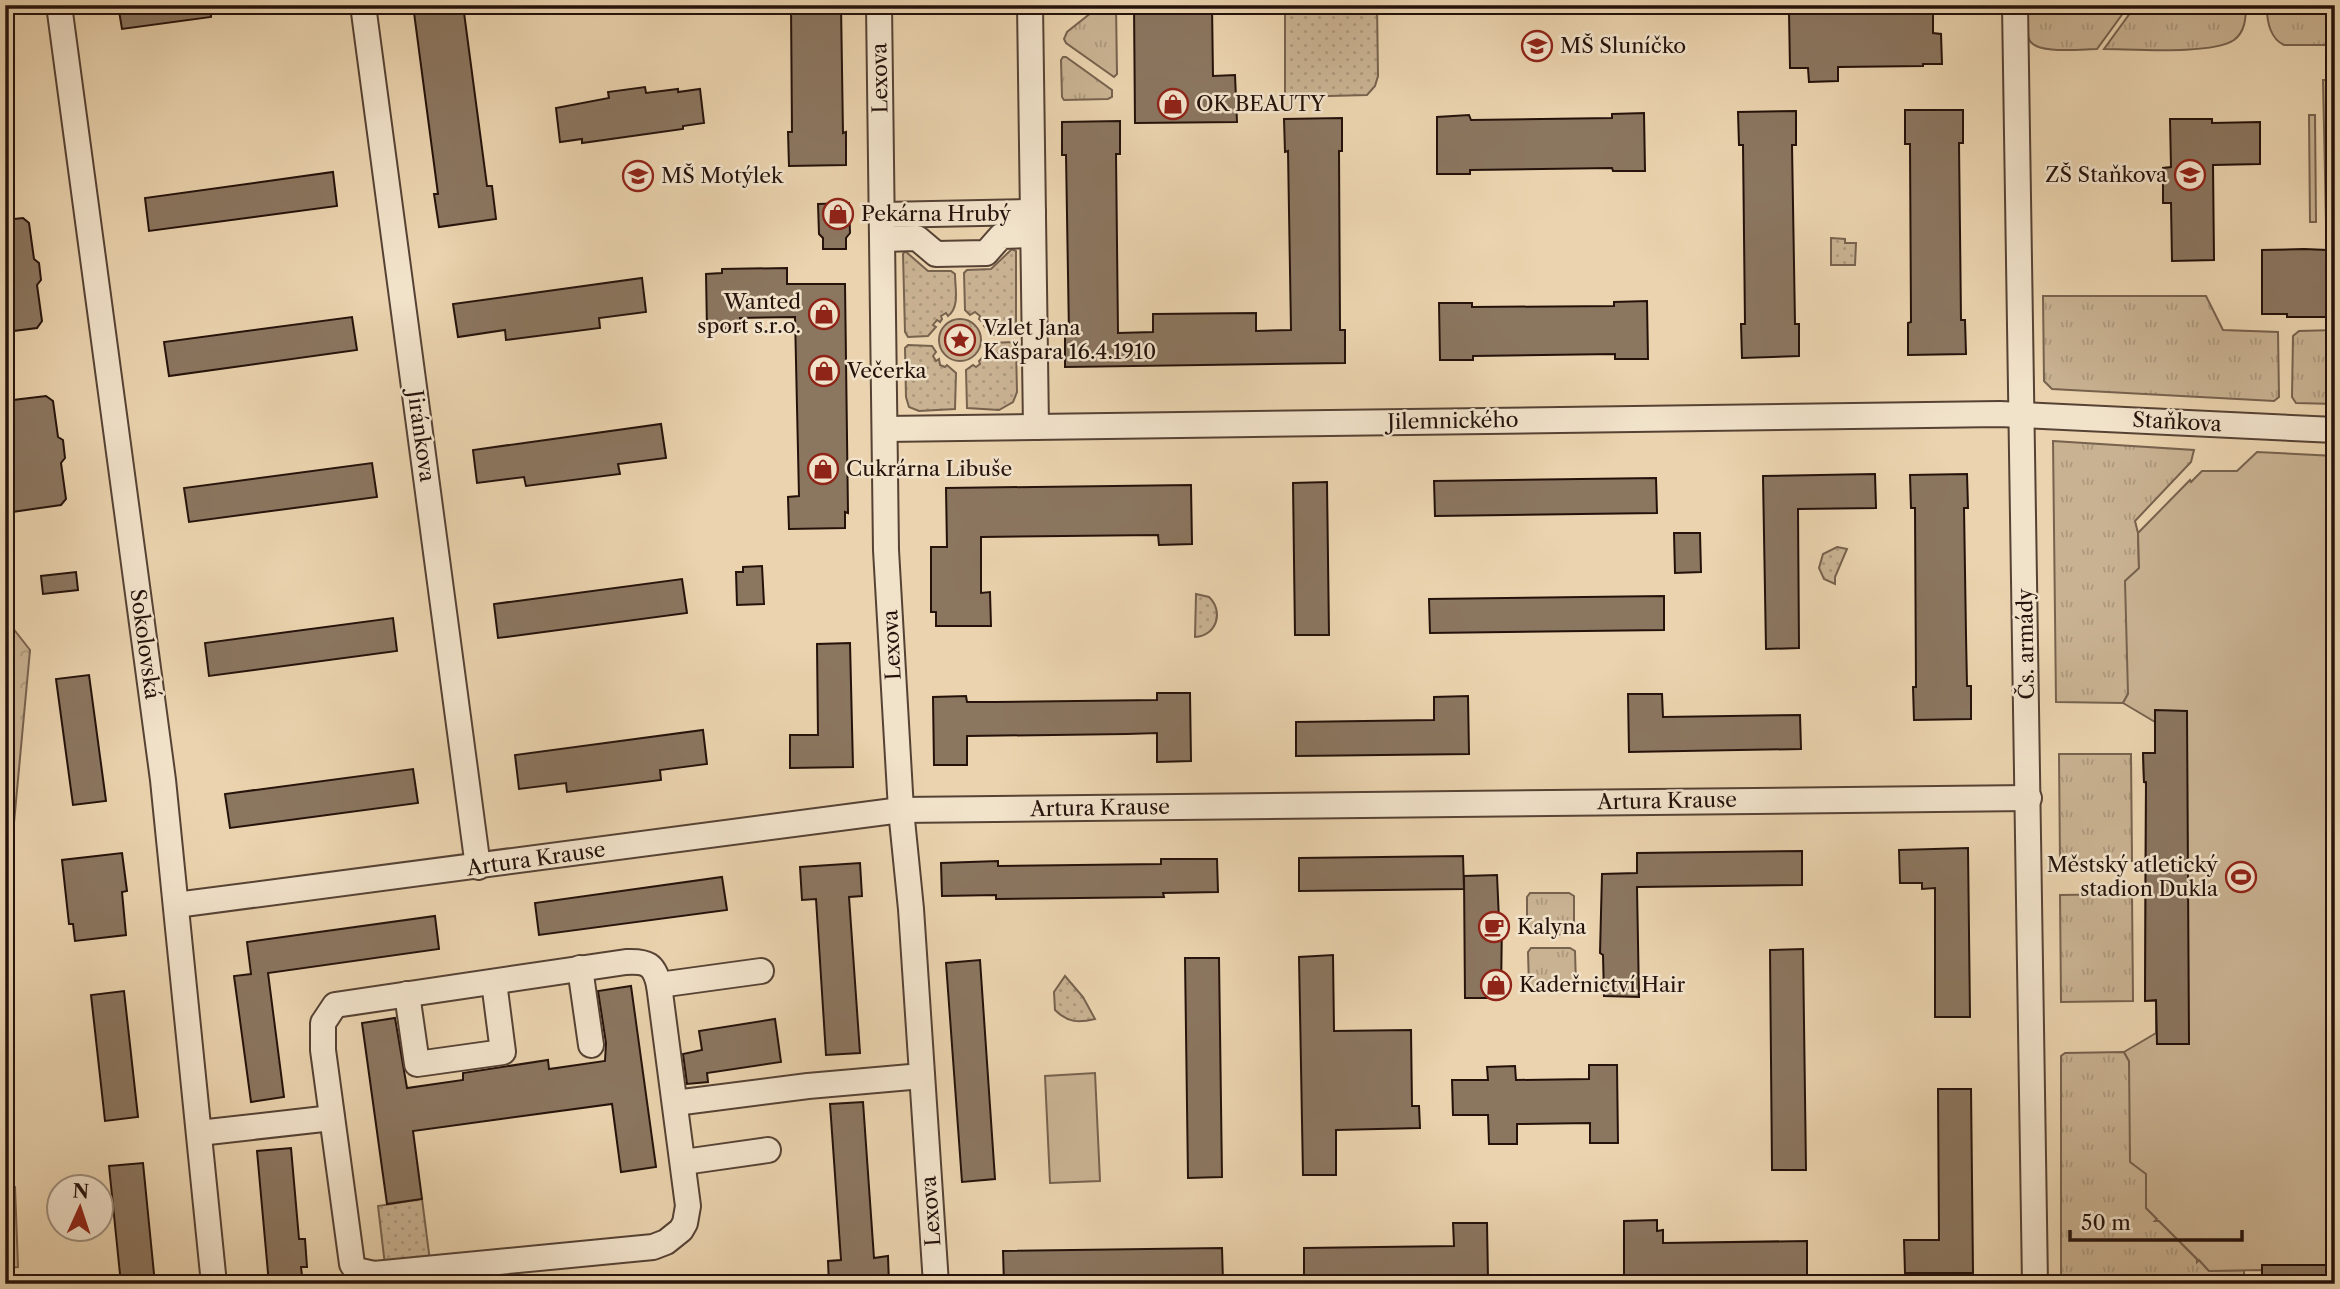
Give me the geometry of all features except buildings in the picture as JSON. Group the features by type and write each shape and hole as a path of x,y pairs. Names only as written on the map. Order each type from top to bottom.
{"street":[{"name":"Sokolovská","path":"59,5 163,780 214,1284"},
{"name":"Jiránkova","path":"363,5 478,867"},
{"name":"Lexova","path":"879,5 886,550 901,810 911,909 936,1284"},
{"path":"1030,5 1036,427"},
{"name":"Čs. armády","path":"2015,5 2035,1284"},
{"path":"883,227 917,238 936,254 959,254 986,253 1002,236 1033,223"},
{"path":"883,227 1033,223"},
{"name":"Jilemnického","path":"885,429 1894,414 2020,415"},
{"name":"Staňkova","path":"2020,415 2335,430"},
{"name":"Artura Krause","path":"176,905 901,810 2029,798"},
{"path":"646,962 653,968 660,985 688,1206 681,1230 653,1248 535,1272 364,1273 356,1270 352,1264 323,1035 323,1023 329,1013 335,1005 346,1002 580,968 646,962"},
{"path":"580,968 591,1045"},
{"path":"660,985 761,971"},
{"path":"407,994 416,1064 503,1052 494,982"},
{"path":"675,1103 808,1086 922,1076"},
{"path":"199,1133 332,1118"},
{"path":"684,1162 768,1150"}],"green space":[{"path":"1101,5 1116,5 1117,74 1114,77 1064,39 1067,32"},
{"path":"1285,5 1377,5 1378,76 1375,86 1367,95 1291,97 1285,94"},
{"path":"2028,5 2129,5 2097,49 2070,50 2049,49 2033,44 2027,31"},
{"path":"2136,5 2246,5 2246,15 2241,33 2223,45 2191,49 2104,49"},
{"path":"2273,5 2335,5 2335,45 2284,45 2273,35 2268,20 2267,9"},
{"path":"1063,57 1112,90 1112,97 1064,100"},
{"path":"2323,80 2335,80 2335,222 2326,222"},
{"path":"2309,115 2315,115 2316,222 2310,222"},
{"path":"1831,238 1845,239 1845,243 1856,243 1855,265 1831,265"},
{"path":"1012,249 1016,251 1016,331 1013,334 993,335 984,326 987,324 984,319 981,321 975,312 970,315 965,310 964,273 967,270 991,269"},
{"path":"905,251 928,271 951,271 955,274 954,308 948,316 946,313 941,316 940,322 937,320 933,325 936,327 928,336 908,337 905,332"},
{"path":"2043,296 2206,296 2223,330 2278,332 2279,397 2274,401 2052,389 2044,381"},
{"path":"960,319 975,325 981,340 975,355 960,361 945,355 939,340 945,325"},
{"path":"2335,330 2335,404 2296,403 2292,397 2293,336 2299,331"},
{"path":"1013,342 1016,348 1017,392 1013,402 999,410 967,408 966,370 973,365 976,367 982,358 985,359 988,354 986,349 992,343"},
{"path":"908,345 932,346 936,352 933,356 936,361 939,359 940,365 947,365 956,373 955,409 919,411 909,407 906,397 905,348"},
{"path":"2053,441 2194,450 2191,462 2135,521 2139,568 2128,694 2123,703 2056,702"},
{"name":"Městský atletický stadion Dukla","path":"2257,452 2335,456 2335,1284 2262,1270 2209,1271 2199,1260 2197,1262 2159,1221 2155,1221 2157,1219 2146,1208 2146,1174 2130,1162 2129,1061 2124,1052 2156,1033 2156,1001 2145,1001 2146,783 2143,753 2155,753 2155,722 2123,703 2128,694 2125,581 2139,568 2138,533 2190,480 2191,482 2202,471 2237,471"},
{"path":"1837,547 1847,549 1835,577 1835,584 1824,579 1819,568 1823,554"},
{"path":"1196,594 1209,597 1214,603 1217,616 1209,632 1195,637"},
{"path":"5,618 30,650 5,920"},
{"path":"2059,754 2131,754 2132,861 2060,862"},
{"path":"1530,893 1569,893 1574,896 1574,930 1571,934 1532,935 1527,931 1527,897"},
{"path":"2132,894 2133,1001 2061,1002 2060,895"},
{"path":"1531,948 1570,948 1575,951 1576,985 1573,989 1533,990 1529,986 1528,952"},
{"path":"1065,976 1083,997 1095,1019 1074,1021 1055,1010 1054,992"},
{"path":"2124,1052 2129,1061 2146,1174 2146,1208 2209,1271 2244,1270 2244,1284 2066,1284 2061,1278 2061,1056 2065,1053"},
{"path":"1095,1073 1100,1181 1050,1183 1045,1076"},
{"path":"15,1187 18,1267 5,1268 5,1188"},
{"path":"422,1199 430,1261 385,1265 378,1206"}],"place":[{"name":"MŠ Sluníčko","path":"1537,46"},
{"name":"OK BEAUTY","path":"1173,104"},
{"name":"ZŠ Staňkova","path":"2190,175"},
{"name":"MŠ Motýlek","path":"638,176"},
{"name":"Pekárna Hrubý","path":"838,214"},
{"name":"Wanted sport s.r.o.","path":"824,314"},
{"name":"Vzlet Jana Kašpara 16.4.1910","path":"960,340"},
{"name":"Večerka","path":"824,371"},
{"name":"Cukrárna Libuše","path":"823,469"},
{"name":"Městský atletický stadion Dukla","path":"2241,877"},
{"name":"Kalyna","path":"1494,927"},
{"name":"Kadeřnictví Hair","path":"1496,985"}]}
